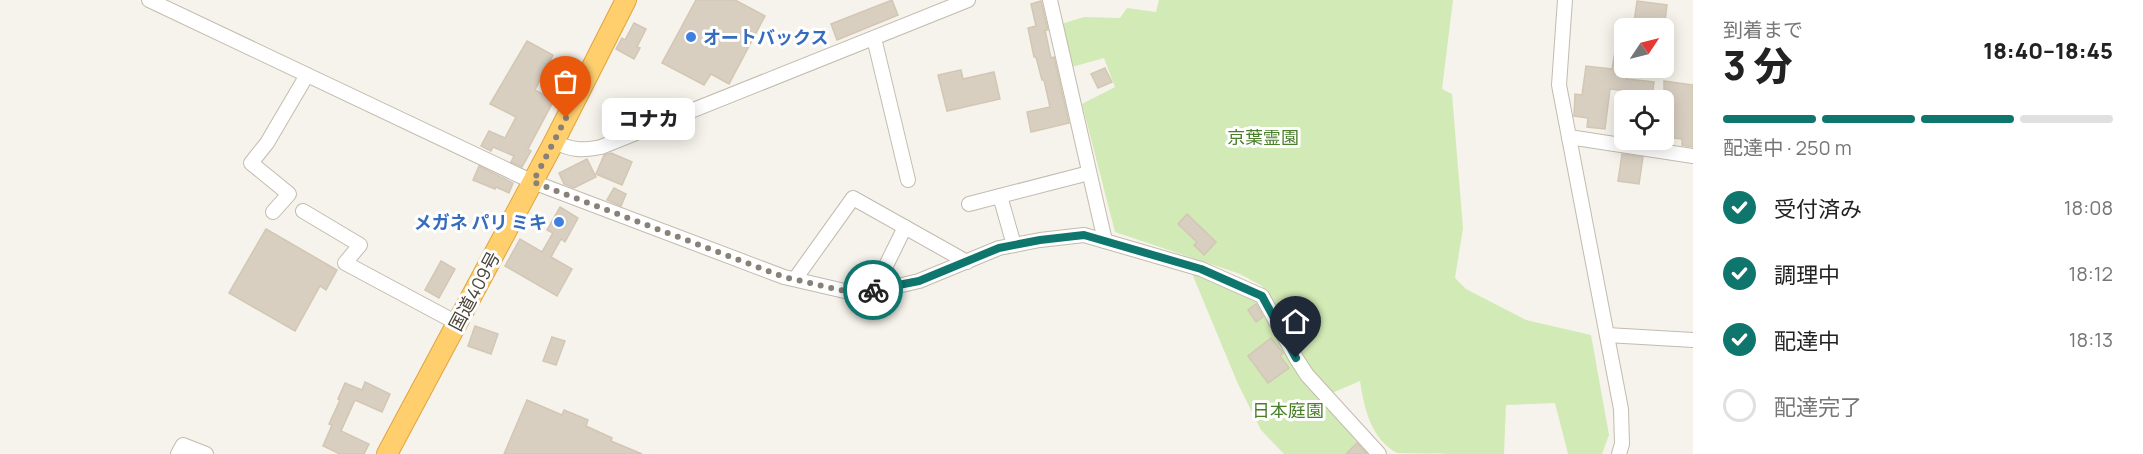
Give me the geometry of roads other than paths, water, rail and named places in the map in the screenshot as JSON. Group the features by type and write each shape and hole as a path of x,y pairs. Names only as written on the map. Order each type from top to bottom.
{"highway":[{"name":"国道409号","path":"387,454 533,182 626,0"}],"street":[{"path":"149,0 533,182 784,277 849,292 874,290 919,281 999,248 1084,235 1201,269 1262,296 1307,375 1379,454"},
{"path":"554,142 572,150 584,151 601,147 874,38 949,4 968,0"},
{"path":"1050,0 1105,241"},
{"path":"1565,0 1559,85 1621,410 1622,444 1618,454"},
{"path":"874,38 909,180"},
{"path":"273,212 290,194 251,163 267,143 307,75"},
{"path":"1569,137 1693,156"},
{"path":"969,204 1089,173"},
{"path":"1000,196 1014,245"},
{"path":"795,279 853,198 967,262"},
{"path":"303,211 360,245 345,263 457,323"},
{"path":"874,290 905,227"},
{"path":"1607,335 1693,340"},
{"path":"178,454 183,445 206,454"}],"place":[{"name":"オートバックス","path":"691,37"},
{"name":"コナカ","path":"566,118"},
{"name":"メガネ パリ ミキ","path":"559,222"}],"park label":[{"name":"京葉霊園","path":"1263,137"},
{"name":"日本庭園","path":"1288,410"}]}
